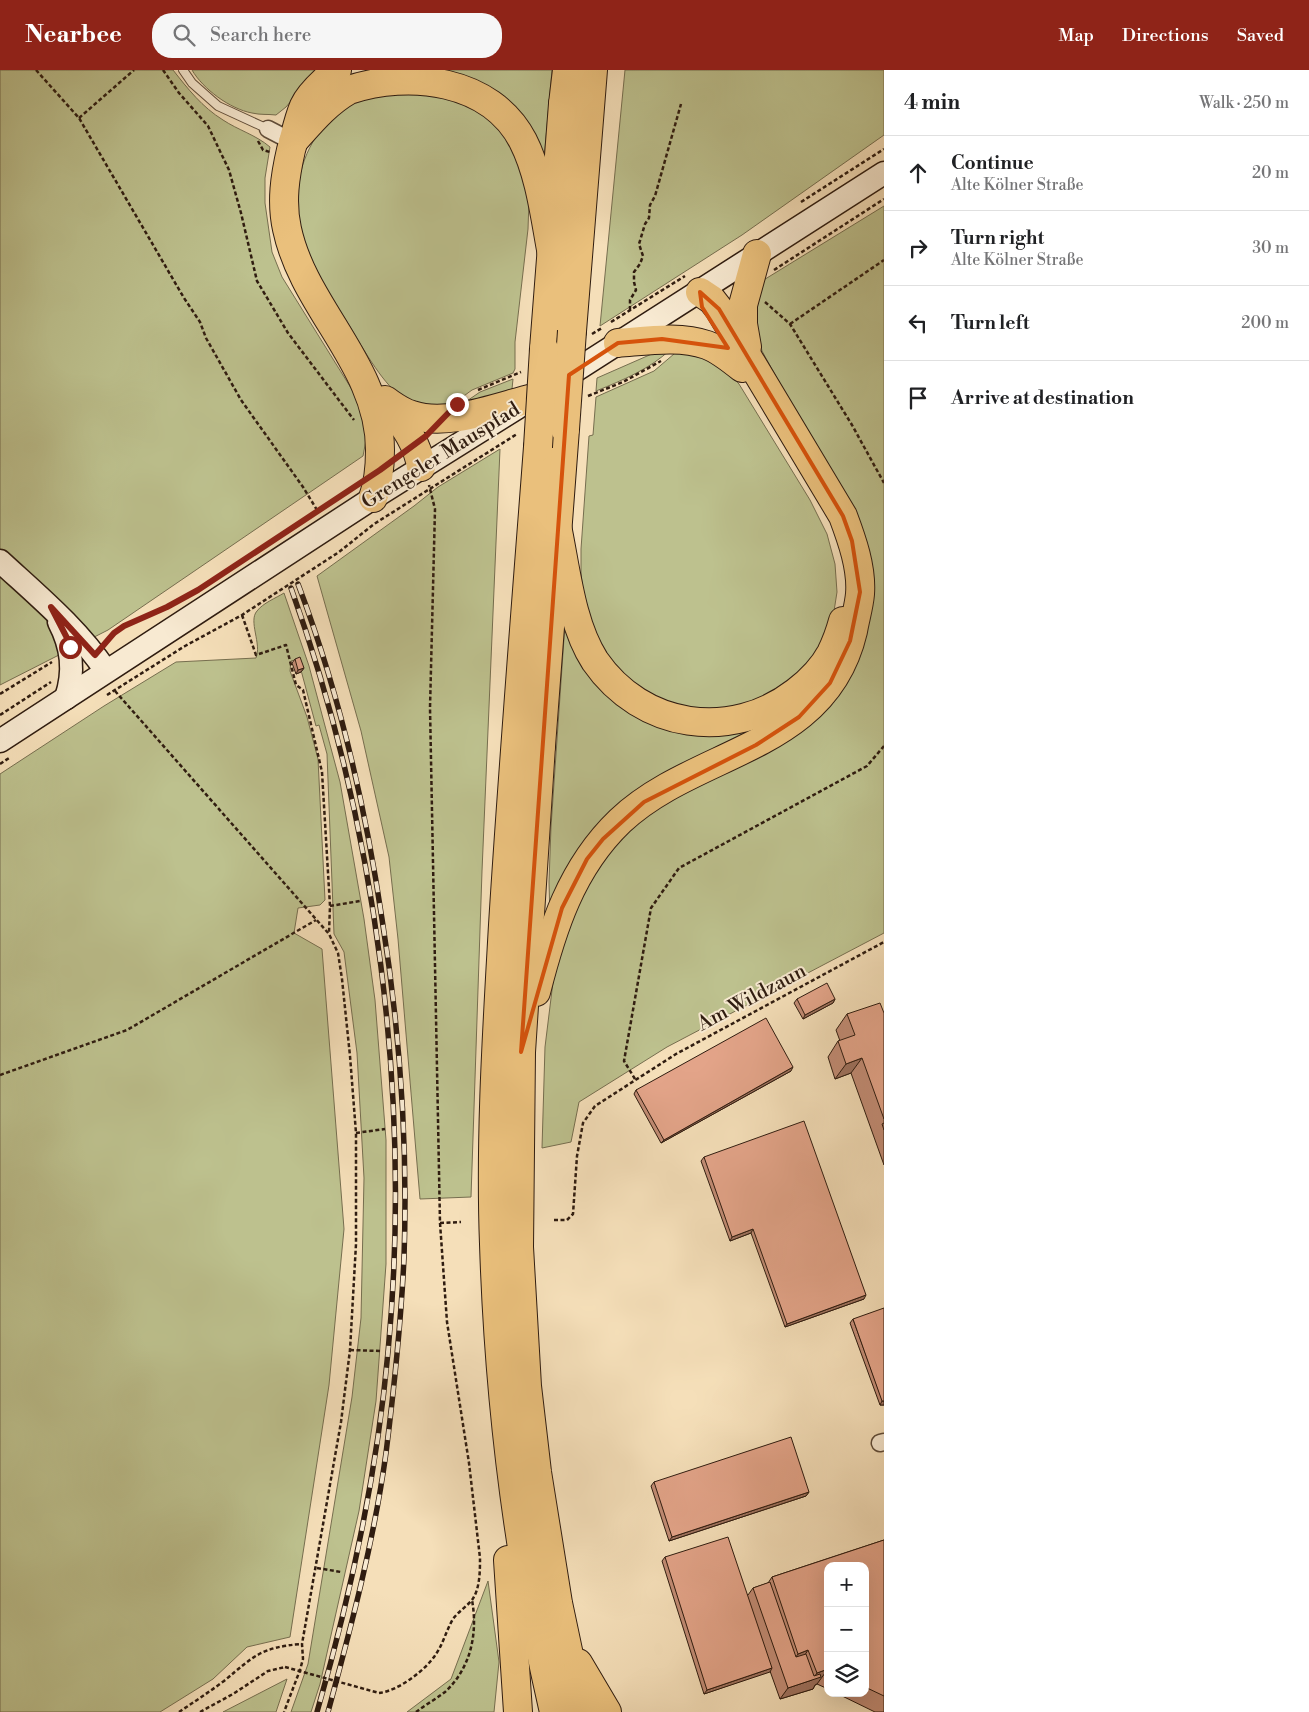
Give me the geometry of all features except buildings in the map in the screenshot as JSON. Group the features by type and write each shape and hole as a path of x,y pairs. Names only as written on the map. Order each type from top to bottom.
{"highway":[{"path":"337,70 305,105 293,142 287,170 284,199 291,242 304,276 362,375 379,433 378,480 373,498"},
{"path":"554,1712 525,1567 503,1404 494,1242 493,1129 509,838 544,349 567,70"},
{"path":"581,1712 566,1643 542,1510 527,1386 519,1246 521,1052 557,526 565,429 580,334 594,70"},
{"path":"293,142 330,103 367,82 397,75 428,75 443,78 472,89 496,106 515,127 525,145 533,163 552,255"},
{"path":"521,1052 544,964 562,908 587,859 603,839 621,821 651,797 705,768 756,745 799,717 816,701 830,683 850,641 860,592 858,566 843,516 745,362 744,305 758,254"},
{"path":"557,526 574,609 583,638 596,661 616,685 642,705 664,715 686,721 728,722 763,712 784,701 802,688 818,672 831,653 839,634 848,595 849,574 840,537 820,495 745,362 720,309 696,282"},
{"path":"618,343 662,339 705,344 745,362"},
{"path":"372,411 405,413 432,419 464,416 533,398"},
{"path":"372,411 398,447 408,458 421,467"},
{"path":"510,1461 508,1571 517,1664 518,1712"},
{"path":"566,1643 607,1712"}],"main road":[{"name":"Grengeler Mauspfad","path":"0,741 60,689 105,672 421,467 618,343 696,282 758,254 884,173"},
{"path":"0,561 51,607 105,672"},
{"path":"51,607 67,638 71,653 71,680 60,689"}],"street":[{"path":"268,129 293,142"}],"lane":[{"path":"183,70 192,83 218,106 268,129"}],"path":[{"path":"36,70 79,118 184,298 200,322 206,338 241,400 303,487 317,510"},
{"path":"79,118 134,70"},
{"path":"163,70 179,93 208,126 229,170 257,280 288,333 372,411"},
{"path":"630,310 630,300 636,290 634,272 643,256 639,244 645,224 649,218 650,205 656,196 681,104"},
{"path":"796,206 884,148"},
{"path":"790,324 884,260"},
{"path":"580,334 696,282"},
{"path":"748,287 790,324 852,424 884,483"},
{"path":"475,391 524,370"},
{"path":"200,1712 233,1694 268,1671 285,1667 379,1693 396,1687 429,1664 440,1648 455,1617 472,1599 479,1579 480,1558 469,1463 447,1322 440,1223 430,708 435,509 430,488 421,467"},
{"path":"102,698 105,672 114,633 124,626 182,599"},
{"path":"105,672 185,646 242,615 256,655 286,646 296,686 303,690 322,772 330,906 329,934"},
{"path":"0,694 59,657"},
{"path":"105,672 329,934 338,953 350,1056 356,1133 356,1244 350,1350 341,1422 317,1568 302,1644 302,1665 284,1712"},
{"path":"0,715 60,689"},
{"path":"635,1079 624,1061 651,908 680,868 867,766 884,746"},
{"path":"330,906 360,901"},
{"path":"0,1075 127,1030 316,920"},
{"name":"Am Wildzaun","path":"554,1220 567,1220 573,1214 577,1156 583,1123 595,1106 676,1054 884,942"},
{"path":"356,1133 385,1130"},
{"path":"440,1223 460,1222"},
{"path":"350,1350 380,1351"},
{"path":"317,1568 341,1572"},
{"path":"416,1712 443,1693 464,1668 472,1643 475,1614 472,1599"},
{"path":"179,1712 256,1655 283,1646 302,1644"}],"highlighted area":[{"path":"700,292 719,309 843,516 852,541 860,592 850,641 830,683 799,717 756,745 644,802 603,839 587,859 562,908 521,1052 569,375 618,343 662,339 728,348 702,307"}],"green space":[{"path":"0,70 173,70 190,91 215,115 270,147 265,178 265,203 272,252 282,277 351,388 369,424 363,456 108,630 0,685"},
{"path":"192,70 317,70 286,107 276,115 252,113 226,103 210,91"},
{"path":"432,70 552,70 543,171 538,163"},
{"path":"625,70 884,70 884,135 742,235 600,326"},
{"path":"399,85 479,106 514,147 529,200 528,229 515,342 515,369 513,373 472,390 450,406 429,411 396,392 375,367 315,268 303,242 296,212 302,167 313,141 321,130 340,110 357,98 368,93"},
{"path":"884,206 884,933 667,1047 579,1102 571,1142 542,1148 545,1047 553,982 564,937 592,873 625,832 852,667 850,511 762,351 749,289"},
{"path":"681,348 713,361 739,384 810,500 827,534 835,564 837,592 832,624 816,657 783,689 736,709 688,710 638,689 611,663 593,631 583,594 581,549 589,436 593,435 596,397 654,371"},
{"path":"671,349 645,368 596,391 597,378 654,353"},
{"path":"513,379 512,389 489,399 461,405 480,392"},
{"path":"500,449 482,871 471,1197 420,1199 398,939 389,857 361,731 317,576 438,487"},
{"path":"284,593 309,666 340,782 364,919 375,1000 386,1140 386,1264 376,1401 359,1511 320,1684 311,1712 291,1712 308,1664 352,1397 361,1318 364,1178 357,1053 344,952 334,934 327,754 319,725 316,726 298,659 291,661 290,671 307,717 318,759 325,900 320,905 298,908 294,933 322,949 344,1229 329,1385 290,1637 247,1647 213,1679 160,1712 0,1712 0,774 104,706 176,662 256,658 255,615 263,606"},
{"path":"566,609 574,628 679,725 819,690 679,773 550,918 551,827"},
{"path":"488,1581 499,1662 494,1712 407,1712 451,1679"},
{"path":"287,1679 276,1712 223,1712"}],"railway":[{"path":"298,584 326,666 359,791 375,876 394,1003 404,1130 405,1215 403,1282 386,1453 368,1551 328,1712"},
{"path":"291,588 321,679 346,773 366,868 381,965 391,1063 395,1160 394,1257 388,1352 377,1443 352,1578 317,1712"}],"route":[{"path":"70,647 51,607 76,632 95,655 114,633 124,626 136,619 167,607 198,590 380,470 426,436 457,404"}]}
